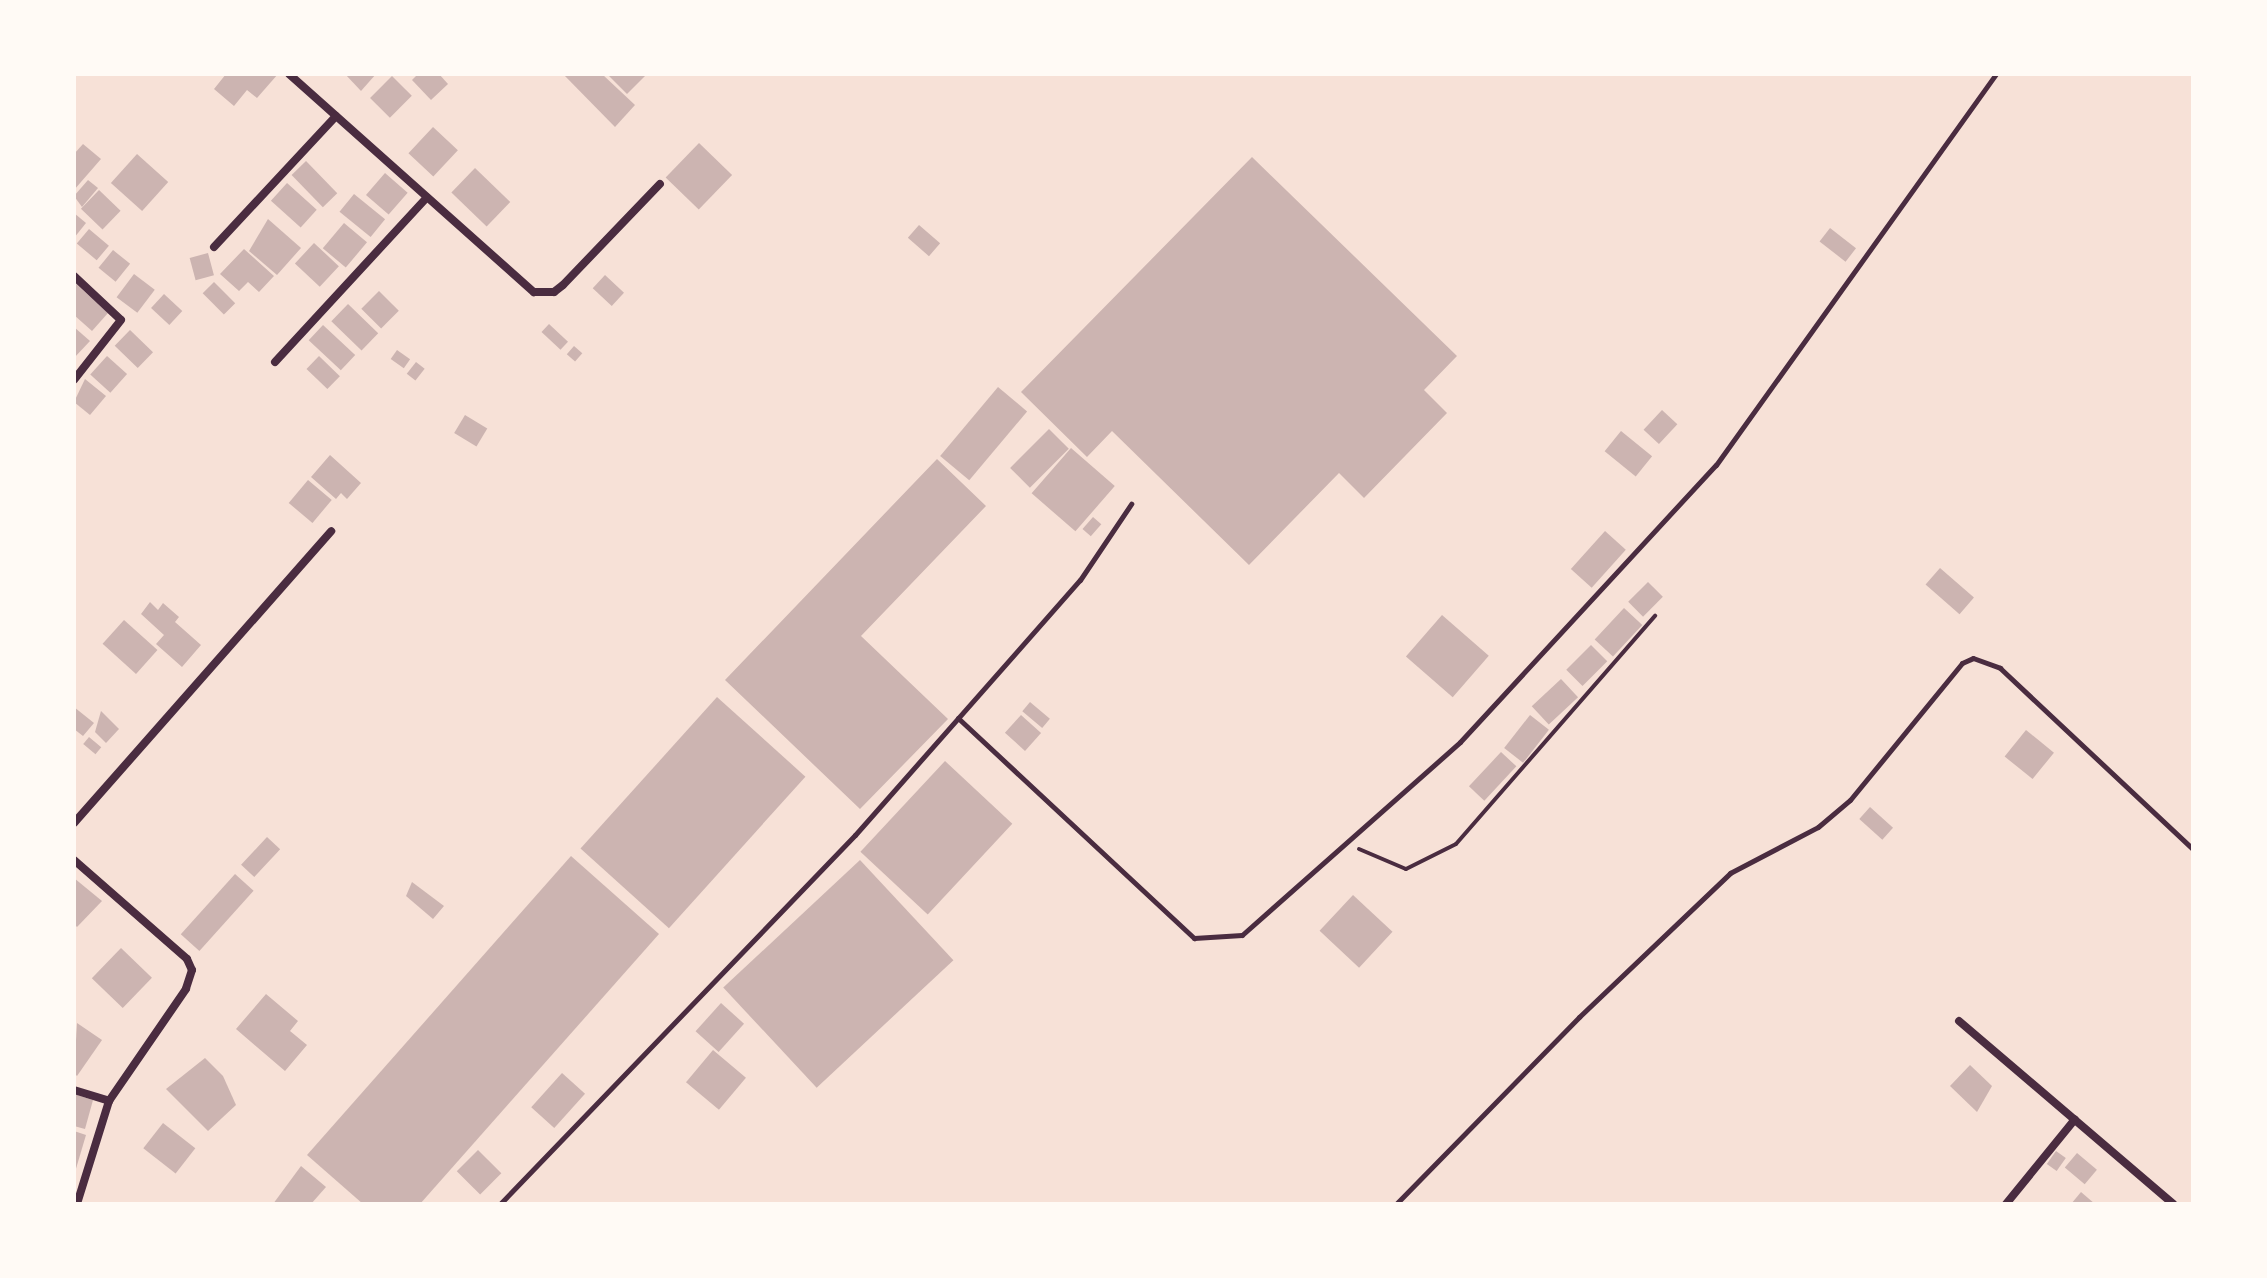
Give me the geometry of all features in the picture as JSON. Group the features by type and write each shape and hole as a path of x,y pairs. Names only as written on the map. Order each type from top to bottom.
{"street":[{"path":"289,74 524,285 545,294 563,285 660,184"},
{"path":"214,247 336,116"},
{"path":"275,362 427,197"},
{"path":"74,276 121,320 74,380"},
{"path":"74,823 331,531"},
{"path":"74,860 187,959 192,970 186,989 109,1101 77,1204"},
{"path":"1959,1021 2173,1204"},
{"path":"74,1090 109,1101"},
{"path":"2006,1204 2075,1119"}],"lane":[{"path":"958,718 1194,938 1242,935 1460,742 1716,465 1996,74"},
{"path":"500,1204 855,835 1080,580 1131,504"},
{"path":"1396,1204 1579,1017 1730,873 1818,827 1850,800 1962,663 1973,658 2000,668 2193,849"}],"path":[{"path":"1346,843 1406,869 1456,844 1655,616"}],"building":[{"path":"226,74 278,74 257,98 247,90 234,106 214,89"},
{"path":"345,74 376,74 361,91"},
{"path":"418,74 439,74 448,84 431,100 412,80"},
{"path":"563,74 602,74 635,105 615,127"},
{"path":"607,74 647,74 627,94"},
{"path":"392,76 412,96 390,118 370,98"},
{"path":"433,127 458,150 433,177 408,153"},
{"path":"699,143 732,175 699,209 666,178"},
{"path":"83,144 101,159 74,190 74,154"},
{"path":"137,154 168,182 142,211 111,183"},
{"path":"1252,157 1457,356 1424,390 1447,413 1364,498 1339,473 1249,565 1112,431 1087,457 1021,392"},
{"path":"306,161 337,193 323,207 292,175"},
{"path":"475,168 510,202 487,226 451,192"},
{"path":"385,173 408,193 389,215 366,195"},
{"path":"88,180 98,188 82,207 74,196"},
{"path":"287,183 317,210 301,228 271,201"},
{"path":"99,190 121,211 103,230 81,209"},
{"path":"354,194 385,219 371,237 340,212"},
{"path":"74,213 86,223 74,238"},
{"path":"268,219 301,248 277,275 249,251"},
{"path":"344,223 367,242 346,268 323,248"},
{"path":"919,225 940,243 929,256 908,238"},
{"path":"1830,228 1856,248 1846,262 1820,241"},
{"path":"89,229 109,246 97,260 77,244"},
{"path":"314,243 339,266 320,287 295,263"},
{"path":"244,249 274,276 259,292 248,282 239,291 220,274"},
{"path":"113,250 130,264 116,282 99,268"},
{"path":"208,253 214,275 196,280 190,258"},
{"path":"134,274 155,290 137,313 117,297"},
{"path":"605,275 624,293 612,306 593,288"},
{"path":"74,282 108,313 92,331 74,315"},
{"path":"214,282 235,303 224,315 203,293"},
{"path":"379,291 399,311 381,328 361,309"},
{"path":"164,294 182,311 169,325 151,308"},
{"path":"348,304 378,333 362,350 331,321"},
{"path":"549,324 568,342 561,350 541,332"},
{"path":"323,325 355,355 341,370 309,340"},
{"path":"74,327 90,341 74,358"},
{"path":"130,330 153,352 138,368 115,346"},
{"path":"574,346 582,353 575,362 567,354"},
{"path":"397,350 410,359 404,368 391,359"},
{"path":"107,356 127,374 110,393 90,375"},
{"path":"319,356 340,376 327,389 306,369"},
{"path":"416,362 425,369 415,381 407,374"},
{"path":"85,379 106,396 90,415 74,402"},
{"path":"998,387 1027,411 969,480 940,456"},
{"path":"1662,410 1677,424 1659,444 1644,430"},
{"path":"465,415 487,428 476,446 454,433"},
{"path":"1049,429 1069,449 1030,488 1010,468"},
{"path":"1621,431 1652,456 1636,476 1605,451"},
{"path":"1071,448 1115,486 1075,531 1032,493"},
{"path":"330,455 361,483 347,499 341,493 336,499 311,477"},
{"path":"937,459 986,506 861,636 948,719 860,809 725,680"},
{"path":"308,480 332,500 312,523 289,503"},
{"path":"1093,517 1101,524 1091,536 1083,529"},
{"path":"1605,531 1626,550 1592,588 1571,569"},
{"path":"1940,568 1974,598 1960,614 1926,585"},
{"path":"1648,582 1663,597 1643,617 1628,602"},
{"path":"150,602 158,610 163,603 179,617 175,622 201,645 182,667 156,644 164,635 141,614"},
{"path":"1624,608 1642,625 1613,656 1595,639"},
{"path":"1442,615 1489,656 1453,697 1406,657"},
{"path":"124,620 157,650 136,674 103,644"},
{"path":"1591,645 1607,661 1583,686 1566,670"},
{"path":"1561,679 1578,697 1549,725 1532,706"},
{"path":"717,697 805,777 669,928 580,849"},
{"path":"1030,702 1050,719 1042,728 1022,711"},
{"path":"74,707 94,723 83,736 74,729"},
{"path":"101,711 119,729 106,743 95,732"},
{"path":"1021,715 1041,733 1025,751 1005,733"},
{"path":"1530,715 1549,730 1523,763 1504,748"},
{"path":"2026,730 2054,753 2033,779 2005,756"},
{"path":"89,737 101,747 95,754 83,744"},
{"path":"1501,752 1516,766 1484,801 1469,786"},
{"path":"945,761 1012,824 928,914 860,852"},
{"path":"1870,807 1893,828 1882,840 1859,819"},
{"path":"267,837 280,849 254,877 241,865"},
{"path":"571,856 659,934 420,1204 363,1204 307,1155"},
{"path":"860,860 953,960 817,1088 723,988"},
{"path":"235,874 254,891 199,951 181,934"},
{"path":"74,878 102,901 77,927 74,924"},
{"path":"412,882 444,906 433,919 406,896"},
{"path":"1353,895 1392,932 1359,968 1320,931"},
{"path":"121,948 152,978 123,1008 92,978"},
{"path":"266,994 298,1021 290,1031 307,1045 285,1071 236,1029"},
{"path":"721,1003 744,1024 719,1052 696,1031"},
{"path":"77,1023 102,1040 77,1076 74,1073"},
{"path":"713,1050 746,1078 719,1110 686,1082"},
{"path":"205,1058 223,1076 236,1105 208,1131 166,1089"},
{"path":"1970,1065 1992,1086 1977,1112 1950,1086"},
{"path":"562,1073 585,1094 554,1128 531,1107"},
{"path":"74,1094 93,1100 85,1129 74,1126"},
{"path":"163,1123 195,1148 176,1173 143,1148"},
{"path":"74,1131 86,1135 75,1172 74,1172"},
{"path":"478,1150 501,1173 480,1195 457,1171"},
{"path":"2056,1151 2066,1158 2057,1171 2047,1164"},
{"path":"2077,1153 2097,1170 2085,1184 2065,1168"},
{"path":"301,1166 326,1187 311,1204 273,1204"},
{"path":"2081,1192 2095,1204 2071,1204"}]}
